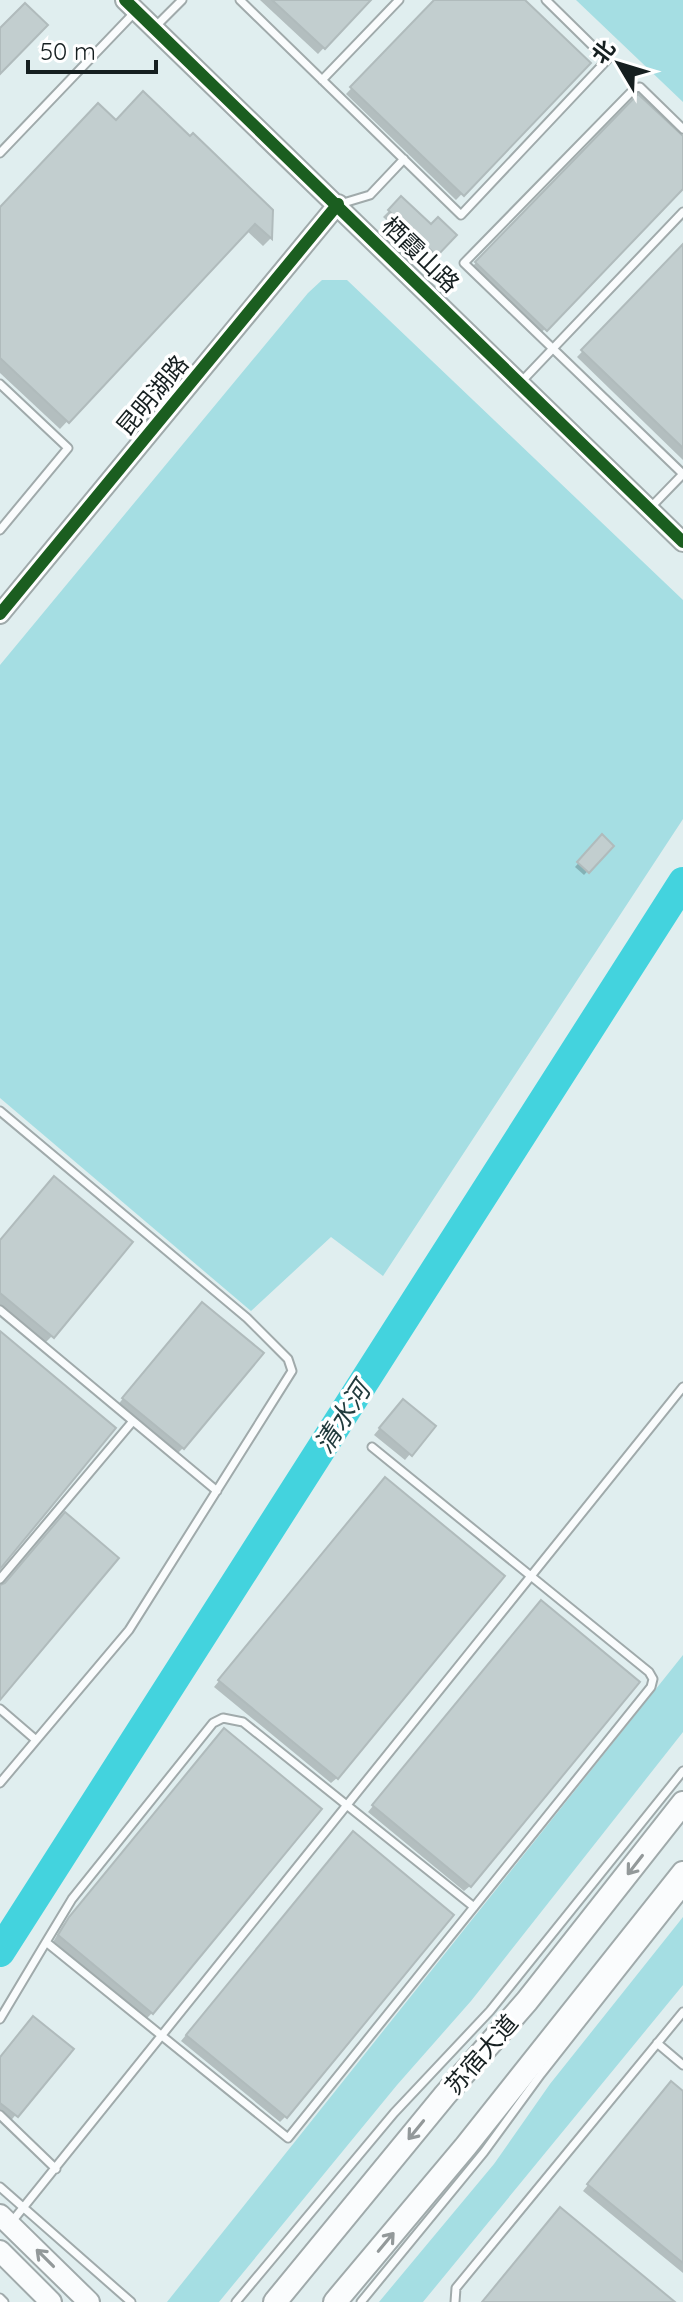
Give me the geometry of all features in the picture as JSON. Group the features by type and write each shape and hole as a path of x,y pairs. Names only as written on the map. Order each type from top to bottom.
{"main road":[{"name":"苏宿大道","path":"275,2302 445,2095 527,2001 683,1803"},
{"name":"苏宿大道","path":"335,2302 466,2146 683,1873"},
{"path":"11,2216 89,2302"},
{"path":"0,2251 51,2302"}],"street":[{"name":"栖霞山路","path":"131,5 683,542"},
{"name":"昆明湖路","path":"0,614 338,204"}],"lane":[{"path":"155,27 182,0"},
{"path":"240,0 461,215 607,60 546,0"},
{"path":"322,80 399,0"},
{"path":"0,153 131,5"},
{"path":"649,509 683,474 464,263 635,88 640,87 683,129"},
{"path":"338,204 370,195 404,159"},
{"path":"520,383 683,212"},
{"path":"0,384 68,448 0,530"},
{"path":"0,1111 247,1318 288,1359 292,1371 129,1630 0,1783"},
{"path":"0,1310 217,1491"},
{"path":"11,2216 56,2169 683,1387"},
{"path":"0,1579 133,1421"},
{"path":"46,1942 288,2138 651,1687 653,1679 649,1672 372,1447"},
{"path":"0,1709 36,1740"},
{"path":"0,2019 72,1899 213,1723 223,1718 243,1722 474,1907"},
{"path":"236,2302 394,2113 490,2011 683,1771"},
{"path":"361,2302 484,2152 541,2074 683,1894"},
{"path":"455,2302 456,2288 683,2012"},
{"path":"657,2043 683,2065"},
{"path":"0,2115 56,2169"},
{"path":"0,2187 11,2216 52,2231 131,2302"}],"shaded area":[{"path":"576,0 683,0 683,102"},
{"path":"322,280 347,280 683,600 683,819 383,1276 331,1237 251,1311 0,1098 0,665"},
{"path":"683,1655 683,1732 471,2001 397,2085 219,2302 167,2302"},
{"path":"683,1917 683,1985 423,2302 379,2302 494,2164 550,2084"}],"building":[{"path":"272,0 371,0 325,49"},
{"path":"434,0 525,0 591,63 464,196 350,87"},
{"path":"25,3 48,25 0,74 0,28"},
{"path":"143,91 190,136 193,133 273,210 272,239 255,224 69,423 0,358 0,207 98,103 116,120"},
{"path":"638,94 683,136 683,189 547,331 475,262"},
{"path":"401,196 431,224 438,217 457,235 437,256 388,210"},
{"path":"683,244 683,448 581,350"},
{"path":"602,834 614,846 589,873 577,862"},
{"path":"54,1176 133,1242 54,1338 0,1293 0,1240"},
{"path":"202,1302 264,1353 184,1449 122,1398"},
{"path":"0,1331 116,1428 0,1569"},
{"path":"403,1399 436,1426 412,1456 379,1428"},
{"path":"385,1477 505,1576 338,1779 218,1680"},
{"path":"65,1512 119,1558 0,1700 0,1585 5,1583"},
{"path":"541,1600 640,1682 471,1887 372,1805"},
{"path":"224,1728 322,1809 153,2014 58,1935 69,1917"},
{"path":"353,1831 454,1915 287,2118 186,2035"},
{"path":"33,2016 74,2049 18,2117 0,2103 0,2057"},
{"path":"671,2081 683,2091 683,2263 587,2184"},
{"path":"560,2207 675,2302 482,2302"}],"waterway":[{"name":"清水河","path":"0,1952 683,882"}],"cycle path":[{"path":"125,0 683,542"},
{"path":"0,614 338,204"}]}
